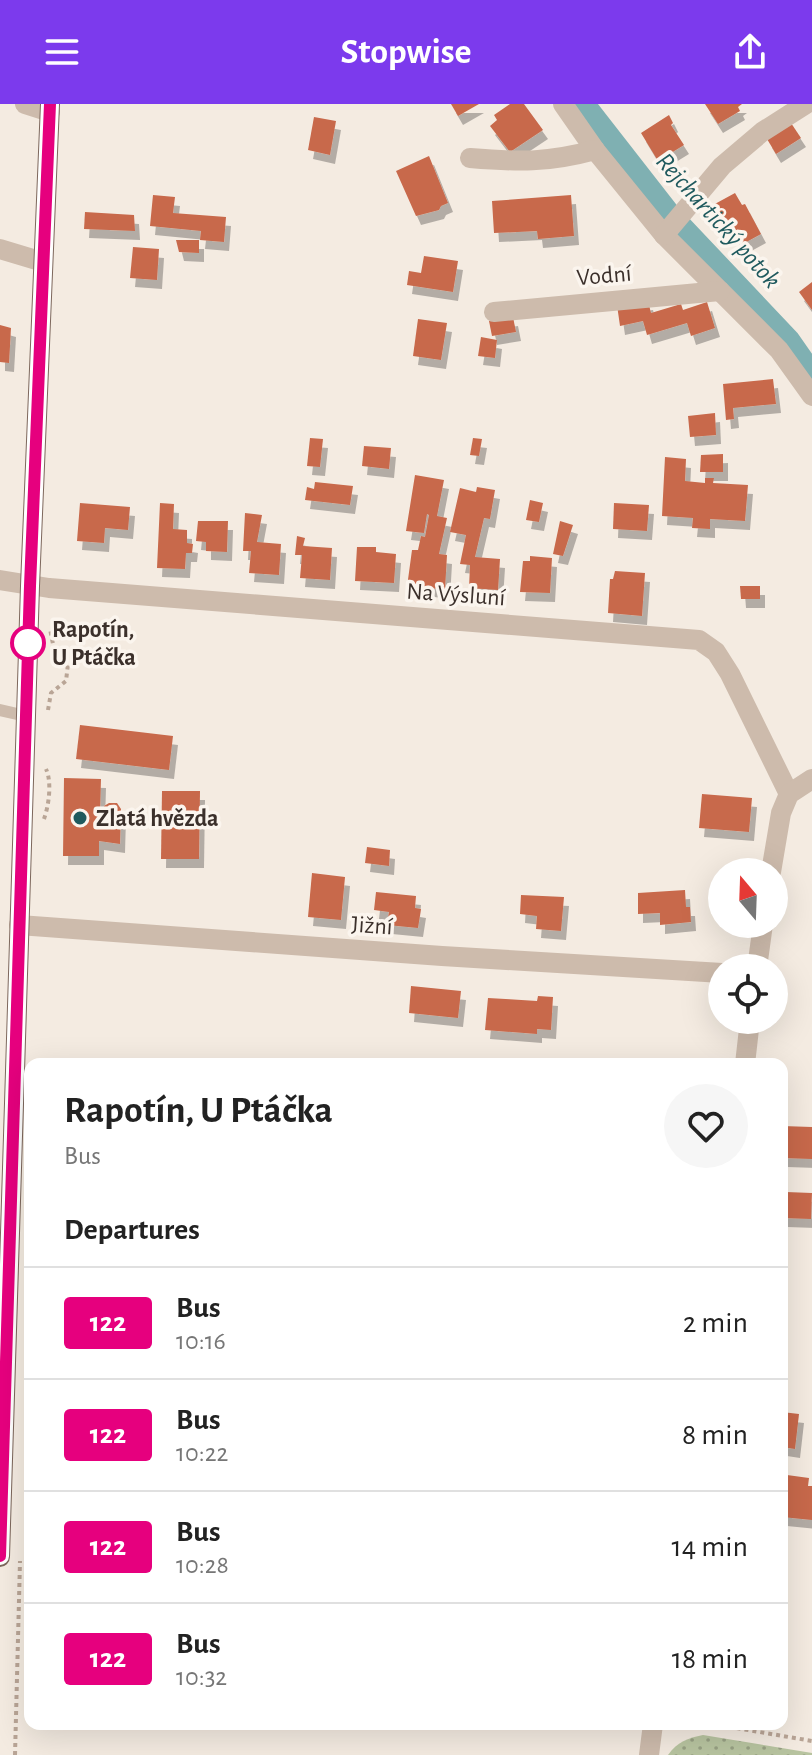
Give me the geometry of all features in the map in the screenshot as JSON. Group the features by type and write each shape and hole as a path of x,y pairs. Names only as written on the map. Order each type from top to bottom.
{"main road":[{"path":"0,1557 30,586 50,108"}],"street":[{"path":"25,104 50,108"},
{"path":"563,104 595,150 666,233 779,350 812,396"},
{"path":"666,233 732,157 762,132 806,104"},
{"path":"470,158 524,162 557,160 595,150"},
{"path":"0,249 43,262"},
{"name":"Vodní","path":"494,312 720,291"},
{"name":"Na Výsluní","path":"0,580 30,586 699,640 716,652 730,674 789,794"},
{"path":"773,858 781,813 789,794 812,779"},
{"name":"Jižní","path":"19,925 708,972"},
{"path":"746,1058 748,1034"},
{"path":"649,1755 652,1730"}],"lane":[{"path":"0,710 26,716"}],"path":[{"path":"748,1730 812,1741"}],"green space":[{"path":"703,1735 812,1755 668,1755 683,1741"}],"building":[{"path":"451,104 479,104 458,116"},
{"path":"510,104 524,104 543,130 510,152 490,126 497,120 494,115"},
{"path":"705,104 742,104 738,107 740,111 718,124"},
{"path":"669,115 671,125 684,145 658,161 641,133"},
{"path":"314,117 336,121 330,155 308,150"},
{"path":"791,123 801,138 776,154 767,139"},
{"path":"429,156 448,203 439,210 416,216 396,171"},
{"path":"735,193 742,205 745,204 761,234 739,246 724,216 720,218 713,205"},
{"path":"153,195 175,197 173,213 226,217 224,242 200,240 201,231 150,226"},
{"path":"571,195 574,236 538,239 537,231 494,233 492,201"},
{"path":"85,212 134,215 135,231 84,229"},
{"path":"176,240 199,240 199,253 179,252"},
{"path":"133,247 159,249 157,280 130,278"},
{"path":"424,256 458,261 453,292 407,285 409,271 421,273"},
{"path":"812,282 812,310 799,292"},
{"path":"648,301 651,313 681,304 683,310 707,302 715,328 691,336 687,323 647,335 643,321 620,326 617,305"},
{"path":"513,317 516,332 492,336 489,321"},
{"path":"418,319 447,323 441,360 413,356"},
{"path":"0,325 11,328 9,363 0,362"},
{"path":"481,337 497,340 495,358 478,356"},
{"path":"773,379 776,404 733,408 734,419 726,420 723,384"},
{"path":"715,413 716,435 690,437 688,416"},
{"path":"310,438 323,439 320,467 307,466"},
{"path":"473,438 482,439 479,456 470,455"},
{"path":"364,446 391,448 389,469 362,466"},
{"path":"723,454 723,472 700,472 701,455"},
{"path":"665,457 686,459 685,481 705,483 705,478 714,478 713,483 748,485 745,521 710,519 710,529 692,528 693,518 662,516"},
{"path":"415,475 444,480 437,516 447,518 439,554 447,555 445,589 407,587 412,550 418,550 421,536 425,537 429,515 424,533 406,531"},
{"path":"315,482 353,486 350,505 305,500 307,487 314,489"},
{"path":"477,487 495,490 490,519 484,518 475,557 500,559 498,590 469,588 470,565 460,564 466,535 450,532 460,488 476,492"},
{"path":"530,500 543,503 539,522 526,520"},
{"path":"80,503 130,507 128,530 105,528 104,543 77,541"},
{"path":"160,503 174,504 173,529 187,530 187,543 193,544 192,553 186,553 185,569 157,568"},
{"path":"614,503 649,505 647,531 613,529"},
{"path":"245,513 262,515 257,542 281,544 279,575 249,573 251,551 243,551"},
{"path":"198,521 228,521 227,552 206,551 206,542 196,541"},
{"path":"560,521 573,525 563,556 553,554"},
{"path":"297,536 305,538 303,546 332,548 330,580 300,578 302,555 295,555"},
{"path":"357,547 376,547 376,552 396,554 394,583 355,581"},
{"path":"530,556 552,558 550,593 520,592 523,561 530,561"},
{"path":"615,571 645,573 642,616 608,613 610,579 613,579"},
{"path":"740,586 760,586 760,599 741,599"},
{"path":"80,725 173,736 169,770 76,759"},
{"path":"64,778 101,779 100,813 104,813 104,806 109,803 117,803 121,809 120,844 99,841 99,856 63,856"},
{"path":"162,791 200,791 199,859 161,859"},
{"path":"702,794 752,798 749,832 699,828"},
{"path":"367,847 390,850 389,866 365,863"},
{"path":"312,873 345,877 341,920 308,917"},
{"path":"685,890 691,922 660,925 660,913 638,914 638,893"},
{"path":"376,892 416,896 415,908 421,909 418,928 387,925 389,912 374,910"},
{"path":"521,895 564,897 561,931 536,929 537,916 520,914"},
{"path":"411,986 461,991 458,1018 409,1013"},
{"path":"538,996 553,997 551,1030 537,1029 537,1034 485,1030 488,998 537,1001"},
{"path":"788,1126 812,1127 812,1159 788,1158"},
{"path":"788,1192 812,1193 811,1219 788,1218"},
{"path":"788,1413 799,1414 795,1449 788,1448"},
{"path":"788,1475 809,1478 808,1486 812,1486 812,1520 788,1518"}],"waterway":[{"name":"Rejchartický potok","path":"584,104 669,213 789,340 812,373"}],"bus line":[{"name":"122","path":"0,1556 30,586 50,104"}],"place":[{"name":"Rapotín, U Ptáčka","path":"28,643"},
{"name":"Zlatá hvězda","path":"80,818"}]}
